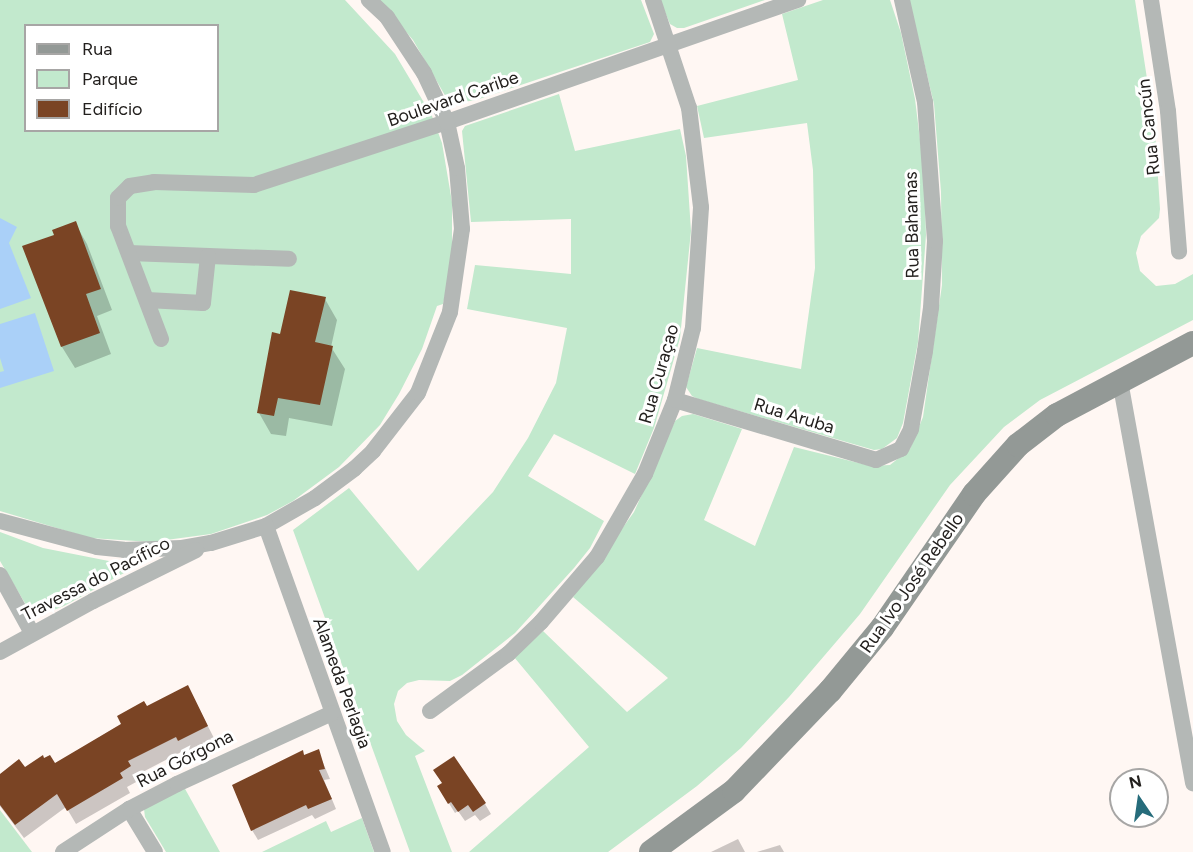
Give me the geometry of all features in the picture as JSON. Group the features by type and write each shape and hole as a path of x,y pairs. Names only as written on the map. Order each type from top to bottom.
{"street":[{"path":"0,521 97,547 154,550 211,543 266,526 335,484 373,451 418,393 432,363 450,312 462,229 457,168 447,122 424,72 387,17 369,0"},
{"name":"Rua Curaçao","path":"430,711 508,654 541,622 597,557 645,474 675,400 693,328 701,207 688,108 653,0"},
{"name":"Boulevard Caribe","path":"129,253 118,226 118,198 130,186 154,182 254,185 447,122 798,0"},
{"name":"Rua Bahamas","path":"901,449 911,429 925,351 935,241 932,171 925,102 902,0"},
{"name":"Rua Cancún","path":"1151,0 1168,111 1179,252"},
{"path":"161,339 129,253 289,259"},
{"path":"147,300 203,303 208,256"},
{"name":"Rua Ivo José Rebello","path":"651,852 734,791 830,691 882,628 974,494 996,467 1042,426 1120,381 1193,343"},
{"path":"1120,381 1193,783"},
{"name":"Rua Aruba","path":"675,400 876,460 901,449"},
{"name":"Alameda Perlagia","path":"266,526 383,852"},
{"name":"Travessa do Pacífico","path":"0,652 32,633 211,543"},
{"path":"0,575 32,633"},
{"name":"Rua Górgona","path":"63,852 129,809 220,762 332,713"},
{"path":"129,809 155,852"}],"green space":[{"path":"0,0 345,0 395,54 432,116 442,143 452,202 452,266 443,304 437,306 422,349 380,425 339,467 293,501 267,515 211,534 151,542 90,538 0,511"},
{"path":"379,0 641,0 654,34 650,42 476,100 450,104 413,40"},
{"path":"660,0 765,0 684,28 677,28 670,24"},
{"path":"823,0 890,0 901,33 915,99 924,172 926,235 918,342 903,423 897,438 882,449 874,450 698,399 692,396 686,387 697,348 801,369 815,268 813,170 807,123 704,138 697,106 798,80 782,14"},
{"path":"909,0 1135,0 1155,131 1160,209 1159,218 1141,236 1136,253 1140,271 1156,286 1175,284 1193,274 1193,320 1040,400 1004,427 950,485 860,614 789,697 741,748 697,786 608,852 469,852 589,747 514,657 543,631 627,712 668,678 573,597 634,512 675,421 682,416 693,414 742,429 704,520 755,546 794,447 871,466 890,465 910,449 923,417 942,285 941,192 934,104"},
{"path":"559,94 575,151 680,129 686,156 691,231 680,338 654,428 635,474 554,434 528,476 604,521 590,548 515,633 462,675 450,681 419,680 407,683 398,691 394,704 397,721 406,735 425,751 415,756 452,852 410,852 293,530 349,488 418,571 493,492 528,438 556,383 567,328 467,309 475,265 571,274 571,219 471,222 462,131 465,126"},
{"path":"0,532 43,548 119,563 124,568 124,573 64,606 43,614 36,614 29,610 0,561"},
{"path":"184,787 220,852 166,852 145,817 144,809"},
{"path":"0,810 32,852 0,852"},
{"path":"362,818 374,852 262,852 326,821 331,832"}],"water":[{"path":"0,218 17,227 9,243 31,298 0,309"},
{"path":"35,313 54,371 0,388 0,372 4,371 0,358 0,324"}],"building":[{"path":"76,221 101,289 86,294 100,333 61,347 22,246 54,235 52,230"},
{"path":"290,290 326,297 315,342 333,346 320,405 278,398 274,416 257,413 272,332 280,334"},
{"path":"188,685 208,726 178,741 176,737 128,761 131,766 120,773 123,778 67,811 57,794 15,825 0,805 0,774 19,759 25,767 43,755 44,758 50,755 55,763 121,724 117,716 144,701 147,706"},
{"path":"319,749 325,769 319,770 332,799 308,809 306,805 251,831 232,785 303,750 304,755"},
{"path":"454,756 486,803 473,812 468,805 458,812 451,802 448,804 437,786 442,783 433,770"}]}
